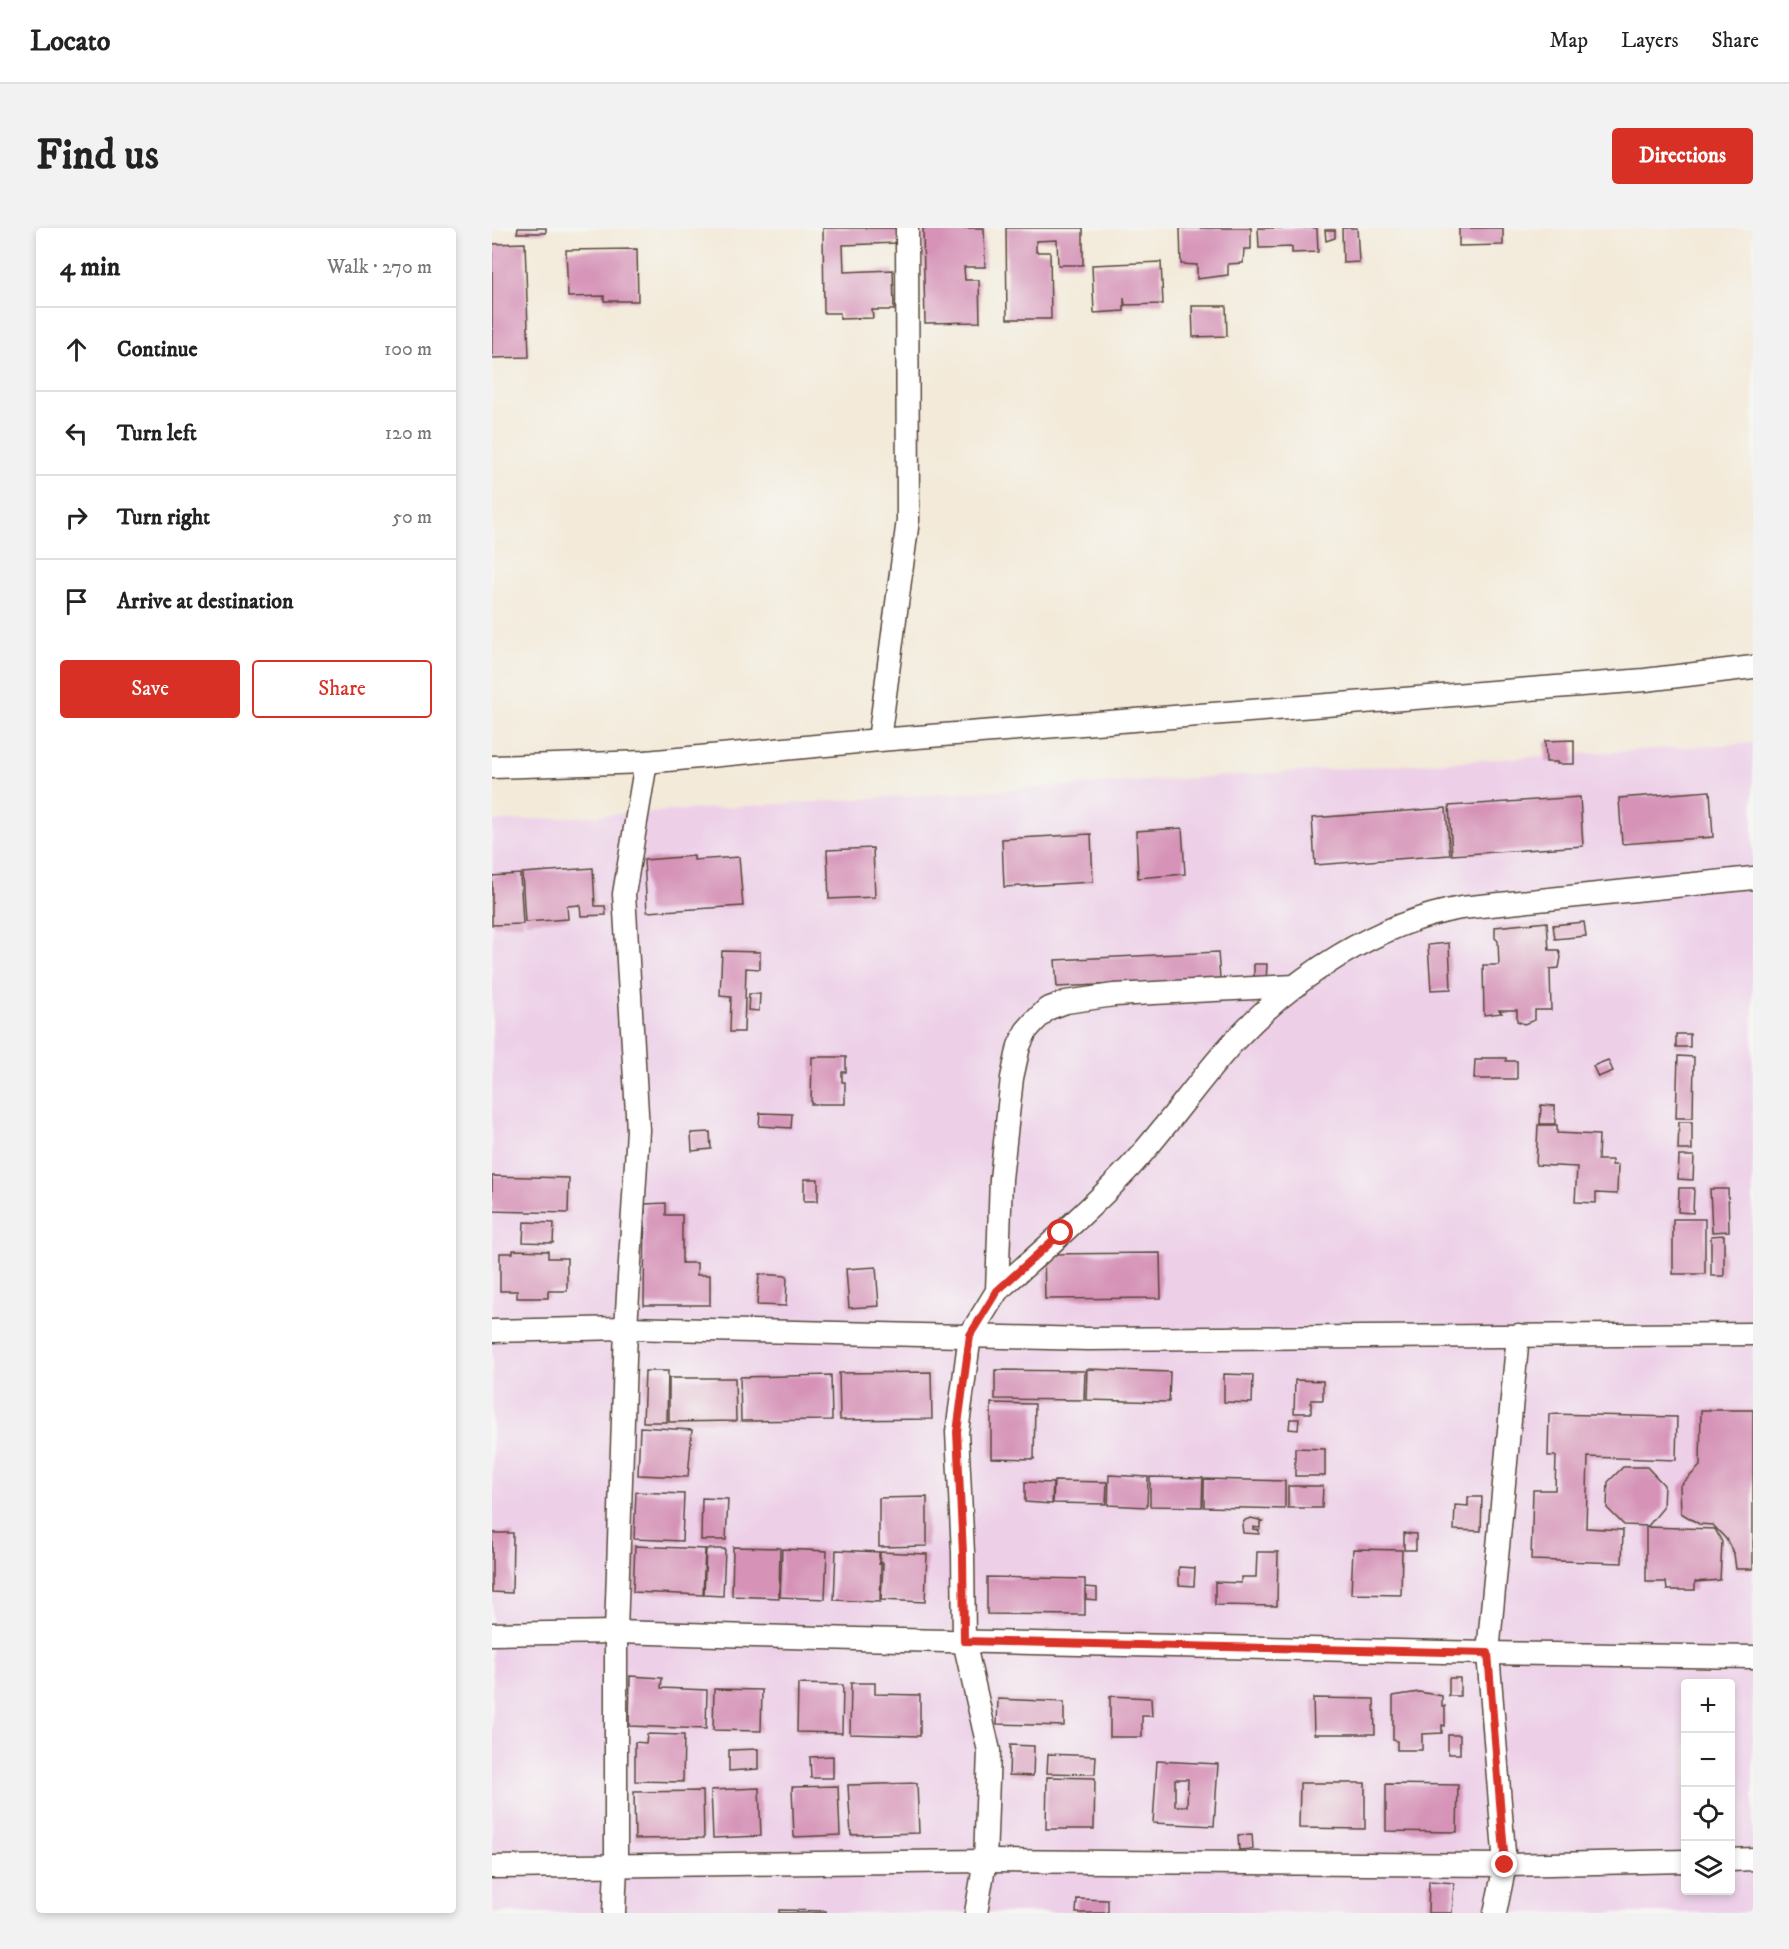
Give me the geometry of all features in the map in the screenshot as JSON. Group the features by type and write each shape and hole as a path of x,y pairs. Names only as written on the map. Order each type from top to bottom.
{"street":[{"path":"879,740 908,520 907,228"},
{"path":"492,767 646,762 879,740 1646,680 1753,667"},
{"path":"614,1913 616,1632 626,1328 638,1131 624,894 646,762"},
{"path":"976,1913 985,1861 990,1751 964,1641 963,1553 957,1432 970,1335 997,1291 1092,1207 1168,1124 1236,1039 1269,1006 1338,957 1363,943 1414,919 1461,908 1753,878"},
{"path":"997,1291 1001,1179 1012,1078 1020,1046 1026,1031 1034,1022 1047,1009 1066,1002 1092,998 1152,992 1296,986"},
{"path":"492,1331 626,1328 1088,1339 1753,1334"},
{"path":"1495,1913 1505,1865 1488,1653 1518,1335"},
{"path":"492,1634 616,1632 1488,1653 1753,1657"},
{"path":"1735,1860 1753,1859"},
{"path":"492,1867 985,1861 1505,1865 1681,1861"}],"shaded area":[{"path":"1753,743 1753,1913 492,1913 492,822"}],"building":[{"path":"518,228 546,228 546,233 517,233"},
{"path":"823,228 899,228 897,243 843,245 844,272 893,270 894,310 872,310 873,318 840,319 840,313 824,313"},
{"path":"923,228 984,228 985,267 964,267 965,280 979,280 980,322 925,323"},
{"path":"1006,228 1083,228 1083,265 1058,265 1057,240 1036,241 1036,252 1050,252 1051,319 1007,319"},
{"path":"1180,228 1251,228 1251,249 1244,249 1243,263 1228,264 1228,275 1197,279 1197,265 1181,264"},
{"path":"1258,228 1317,228 1318,252 1292,253 1292,247 1259,248"},
{"path":"1342,228 1357,228 1359,262 1343,263"},
{"path":"1459,228 1503,228 1503,245 1459,246"},
{"path":"1325,230 1335,230 1335,238 1326,241"},
{"path":"525,243 529,357 492,358 492,244"},
{"path":"637,249 638,301 604,301 604,296 568,297 566,250"},
{"path":"1161,262 1163,304 1125,305 1124,298 1124,311 1094,313 1092,265"},
{"path":"1192,306 1226,306 1227,336 1193,337"},
{"path":"1574,740 1574,764 1546,762 1545,741"},
{"path":"1710,791 1713,837 1622,844 1619,798"},
{"path":"1580,797 1583,846 1452,855 1449,806"},
{"path":"1446,808 1450,855 1315,865 1312,818"},
{"path":"1182,828 1185,874 1138,878 1136,831"},
{"path":"1091,834 1093,882 1004,887 1002,839"},
{"path":"873,848 875,897 829,899 827,850"},
{"path":"694,856 694,860 739,857 743,906 647,912 644,860"},
{"path":"593,868 595,906 605,906 606,915 581,916 580,905 567,906 568,919 525,922 522,873"},
{"path":"520,874 523,924 492,925 492,876"},
{"path":"1547,922 1549,950 1559,950 1561,957 1559,968 1550,969 1551,1010 1535,1010 1535,1020 1524,1024 1517,1021 1517,1010 1499,1010 1502,1013 1484,1015 1483,965 1499,965 1495,927"},
{"path":"1584,922 1586,936 1555,939 1553,925"},
{"path":"1449,943 1451,989 1431,990 1428,945"},
{"path":"722,951 760,952 760,969 746,968 744,1032 730,1032 731,997 720,996"},
{"path":"1218,952 1220,979 1057,987 1055,960"},
{"path":"1254,964 1267,964 1266,982 1254,981"},
{"path":"749,994 760,994 759,1011 748,1010"},
{"path":"1676,1034 1690,1034 1690,1047 1676,1047"},
{"path":"1678,1056 1694,1057 1693,1118 1676,1118"},
{"path":"812,1057 846,1057 846,1072 842,1072 842,1082 845,1082 845,1104 811,1104"},
{"path":"1482,1058 1506,1058 1506,1061 1517,1061 1517,1079 1474,1079 1475,1060 1482,1060"},
{"path":"1608,1060 1613,1071 1598,1077 1593,1066"},
{"path":"1541,1105 1555,1106 1555,1124 1540,1124"},
{"path":"760,1113 792,1114 791,1128 759,1126"},
{"path":"1679,1122 1692,1122 1692,1150 1678,1150"},
{"path":"1538,1125 1557,1125 1557,1133 1599,1135 1598,1160 1612,1160 1612,1165 1618,1165 1617,1194 1596,1193 1596,1203 1575,1202 1577,1167 1536,1165"},
{"path":"710,1132 711,1149 692,1151 691,1133"},
{"path":"1679,1156 1694,1156 1693,1180 1678,1179"},
{"path":"492,1176 569,1178 568,1213 492,1211"},
{"path":"804,1179 818,1179 818,1201 804,1201"},
{"path":"1679,1188 1694,1188 1693,1213 1678,1212"},
{"path":"1710,1189 1728,1189 1729,1231 1712,1232"},
{"path":"666,1203 666,1215 682,1215 682,1263 697,1263 697,1275 710,1275 710,1305 644,1305 645,1204"},
{"path":"1673,1219 1705,1219 1705,1274 1673,1274"},
{"path":"524,1222 554,1223 553,1243 523,1242"},
{"path":"1724,1235 1724,1276 1711,1276 1711,1236"},
{"path":"513,1250 548,1251 548,1258 567,1258 567,1291 548,1291 548,1298 517,1298 517,1291 500,1291 500,1253 513,1253"},
{"path":"1160,1253 1161,1298 1045,1299 1044,1254"},
{"path":"876,1267 879,1306 849,1308 846,1269"},
{"path":"759,1274 787,1276 786,1306 757,1305"},
{"path":"1087,1369 1170,1372 1169,1402 1086,1400"},
{"path":"995,1370 1085,1371 1084,1400 995,1399"},
{"path":"645,1371 668,1371 667,1422 643,1422"},
{"path":"931,1372 932,1419 840,1420 839,1373"},
{"path":"1224,1374 1253,1375 1252,1403 1224,1402"},
{"path":"831,1375 832,1420 741,1421 740,1377"},
{"path":"669,1378 735,1378 736,1421 669,1422"},
{"path":"1295,1380 1323,1381 1323,1400 1311,1400 1311,1413 1294,1413"},
{"path":"991,1403 1035,1404 1034,1459 991,1458"},
{"path":"1701,1410 1753,1410 1753,1569 1736,1569 1734,1554 1726,1539 1713,1525 1699,1524 1681,1513 1680,1486 1700,1466"},
{"path":"1549,1414 1677,1417 1676,1460 1588,1457 1586,1528 1623,1530 1622,1563 1531,1560 1533,1490 1555,1490 1556,1456 1548,1456"},
{"path":"1290,1419 1299,1419 1298,1430 1289,1429"},
{"path":"640,1427 692,1430 688,1477 638,1475"},
{"path":"1295,1448 1325,1449 1325,1476 1295,1476"},
{"path":"1623,1467 1647,1467 1664,1485 1663,1508 1648,1526 1624,1525 1607,1508 1608,1482"},
{"path":"1109,1475 1148,1477 1147,1507 1108,1505"},
{"path":"1150,1477 1203,1478 1202,1507 1150,1506"},
{"path":"1204,1479 1285,1481 1285,1509 1204,1507"},
{"path":"1054,1481 1107,1482 1106,1504 1053,1503"},
{"path":"1025,1482 1053,1483 1052,1504 1025,1502"},
{"path":"1288,1486 1323,1486 1322,1508 1288,1508"},
{"path":"636,1492 684,1494 682,1541 634,1539"},
{"path":"927,1497 927,1546 879,1547 879,1498"},
{"path":"1468,1497 1482,1497 1481,1531 1454,1530 1455,1505 1468,1506"},
{"path":"702,1498 728,1499 726,1540 701,1540"},
{"path":"1251,1518 1263,1521 1260,1522 1260,1528 1253,1527 1259,1530 1259,1534 1243,1533 1242,1525 1245,1520"},
{"path":"1646,1527 1715,1529 1722,1542 1720,1580 1695,1582 1695,1590 1667,1590 1666,1582 1646,1582"},
{"path":"492,1533 513,1533 512,1593 492,1592"},
{"path":"1404,1533 1416,1534 1416,1550 1404,1550"},
{"path":"635,1546 705,1549 703,1595 633,1592"},
{"path":"733,1547 780,1548 779,1598 732,1596"},
{"path":"706,1549 725,1549 723,1596 704,1595"},
{"path":"782,1549 827,1551 825,1599 780,1597"},
{"path":"1353,1549 1402,1550 1401,1595 1351,1594"},
{"path":"836,1550 879,1552 880,1602 834,1600"},
{"path":"880,1552 927,1554 925,1602 881,1600 883,1563 880,1563"},
{"path":"1257,1552 1278,1552 1277,1606 1215,1605 1215,1582 1241,1583 1241,1577 1256,1577"},
{"path":"1179,1567 1195,1568 1194,1586 1179,1585"},
{"path":"987,1577 1085,1579 1085,1615 987,1614"},
{"path":"1086,1587 1097,1588 1097,1600 1086,1599"},
{"path":"630,1676 662,1678 661,1688 707,1690 706,1729 629,1726"},
{"path":"1449,1678 1460,1678 1460,1696 1449,1696"},
{"path":"851,1683 875,1683 875,1694 920,1695 920,1736 850,1734"},
{"path":"798,1684 843,1685 842,1733 797,1732"},
{"path":"714,1689 762,1690 761,1731 713,1730"},
{"path":"1419,1692 1442,1696 1442,1706 1445,1706 1445,1726 1442,1725 1442,1733 1422,1734 1422,1750 1397,1750 1397,1741 1393,1740 1393,1696"},
{"path":"1110,1696 1151,1698 1152,1716 1142,1716 1142,1737 1110,1737"},
{"path":"1313,1698 1374,1699 1375,1734 1314,1734"},
{"path":"998,1699 1064,1702 1064,1726 997,1724"},
{"path":"647,1734 684,1735 683,1782 635,1781 635,1742 646,1743"},
{"path":"1448,1735 1460,1735 1460,1754 1448,1754"},
{"path":"1010,1745 1034,1746 1033,1776 1009,1775"},
{"path":"758,1749 758,1769 729,1771 729,1750"},
{"path":"1048,1754 1096,1756 1095,1774 1047,1773"},
{"path":"833,1756 833,1778 811,1778 810,1757"},
{"path":"1157,1761 1218,1764 1214,1826 1153,1823","holes":["1175,1779 1188,1779 1187,1806 1175,1806"]},
{"path":"1047,1777 1095,1778 1094,1829 1046,1829"},
{"path":"917,1783 919,1833 851,1835 848,1785"},
{"path":"1300,1783 1365,1783 1365,1829 1299,1828"},
{"path":"1386,1784 1458,1785 1457,1832 1386,1831"},
{"path":"838,1786 840,1835 794,1837 792,1787"},
{"path":"759,1788 761,1836 713,1838 711,1790"},
{"path":"703,1791 704,1838 635,1839 634,1792"},
{"path":"1252,1834 1253,1849 1239,1850 1238,1835"},
{"path":"1429,1881 1454,1883 1452,1913 1428,1913"},
{"path":"1077,1899 1108,1900 1108,1913 1076,1913"},
{"path":"779,1910 826,1911 826,1913 779,1913"}],"route":[{"path":"1061,1233 997,1291 970,1335 957,1432 963,1553 964,1641 1488,1653 1505,1865"}]}
